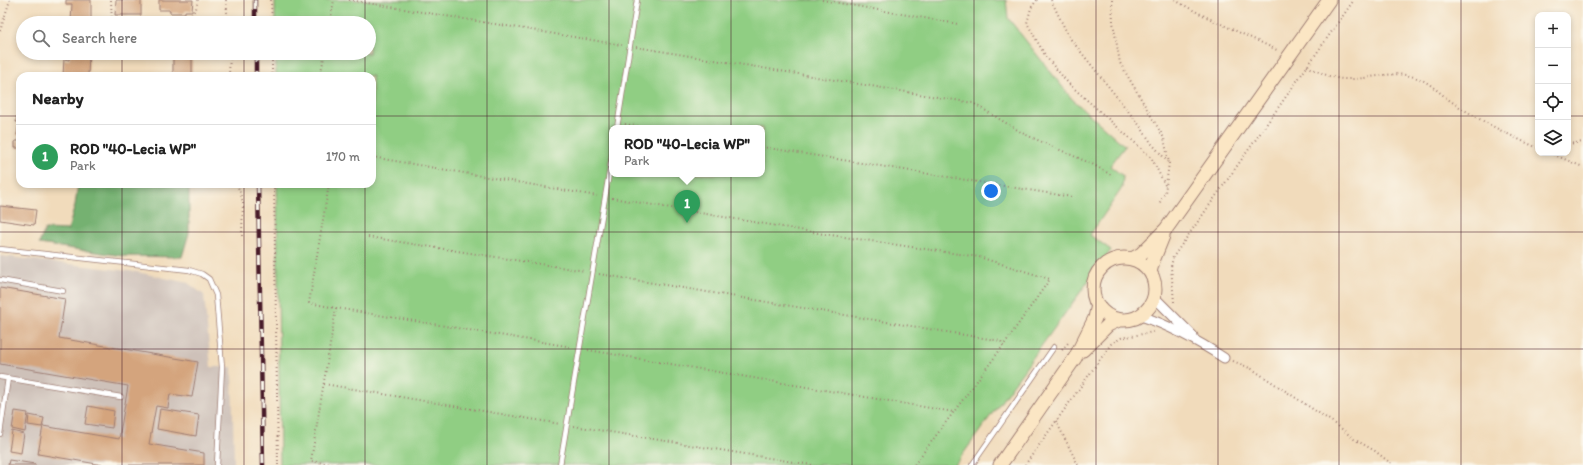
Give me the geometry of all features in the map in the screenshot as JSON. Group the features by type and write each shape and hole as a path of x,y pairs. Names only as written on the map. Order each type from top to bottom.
{"street":[{"path":"1132,259 1142,254 1166,229 1329,0"},
{"path":"1150,272 1166,229"},
{"path":"1075,358 1108,324 1119,320 1126,320 1141,316 1147,311 1155,298 1155,282 1150,272 1142,263 1132,259 1120,258 1113,260 1101,268 1094,280 1094,294 1098,305 1105,314 1119,320"},
{"path":"1155,298 1200,342"},
{"path":"1000,465 1075,358 1095,318 1098,305"},
{"path":"1141,316 1162,323 1200,342 1224,358"}],"lane":[{"path":"617,125 637,0"},
{"path":"560,465 609,174"},
{"path":"0,249 189,270 202,274 210,279 216,295 222,367 217,465"},
{"path":"0,280 63,291"},
{"path":"972,465 1054,347"},
{"path":"0,377 121,397"},
{"path":"0,434 8,378"}],"path":[{"path":"0,31 10,0"},
{"path":"111,0 111,16"},
{"path":"186,16 191,15 196,9 198,0"},
{"path":"226,0 227,16"},
{"path":"271,0 272,16"},
{"path":"331,16 334,0"},
{"path":"349,0 973,103 1024,134 1092,164 1113,176"},
{"path":"822,0 958,24"},
{"path":"1036,0 1031,8 1027,23 1046,57 1069,84 1151,157 1166,187"},
{"path":"1051,0 1069,37 1140,126 1152,144 1169,163"},
{"path":"1112,0 1113,22 1120,63 1164,138 1169,163 1165,193 1159,204"},
{"path":"1175,0 1200,15 1244,33 1289,57"},
{"path":"1169,313 1175,304 1171,267 1173,257 1354,0"},
{"path":"229,72 230,60"},
{"path":"272,60 272,72"},
{"path":"321,72 323,60"},
{"path":"1307,66 1325,76 1349,79 1387,74 1414,76 1426,82 1451,102 1498,129 1535,147"},
{"path":"1571,144 1583,142"},
{"path":"765,147 1072,198"},
{"path":"1557,156 1583,167"},
{"path":"376,158 824,234 979,257 1050,279 914,465"},
{"path":"238,188 243,202 242,236"},
{"path":"274,188 278,465"},
{"path":"328,188 310,303 954,412"},
{"path":"368,236 593,272 1001,341 1002,346"},
{"path":"336,308 311,461 340,465"},
{"path":"1025,465 1111,344 1121,338 1156,331 1162,323"},
{"path":"1224,358 1252,368 1337,425 1354,439 1375,451 1393,465"},
{"path":"1056,421 1078,465"}],"shaded area":[{"path":"0,256 137,272 188,283 204,295 211,367 232,367 234,465 0,465"}],"green space":[{"path":"275,0 1006,0 1008,18 1072,99 1125,146 1110,166 1123,176 1122,188 1090,235 1111,250 955,465 280,465 277,188 376,188 376,72 276,72 276,60 376,60 376,16 275,16"},
{"path":"77,188 189,188 189,233 182,257 123,256 39,244 45,229 68,230 75,205"}],"building":[{"path":"66,0 91,0 91,16 71,16 72,4 66,4"},
{"path":"116,0 141,0 141,15 115,15"},
{"path":"159,0 193,0 192,11 185,11 185,13 170,13 170,10 159,10"},
{"path":"64,60 89,60 88,72 63,72"},
{"path":"173,60 192,60 192,72 173,72"},
{"path":"0,206 36,210 34,225 0,220"},
{"path":"0,288 65,299 59,338 198,362 192,397 170,394 168,408 156,406 149,444 204,453 204,465 103,465 38,454 43,426 119,439 128,386 0,364"},
{"path":"88,406 114,411 112,428 85,424"},
{"path":"160,409 199,415 196,436 157,429"},
{"path":"15,411 28,413 25,432 12,429"},
{"path":"29,415 44,418 42,427 28,425"},
{"path":"12,431 24,434 21,453 9,451"},
{"path":"9,460 35,464 35,465 8,465"}],"railway":[{"path":"255,0 255,16"},
{"path":"256,60 256,72"},
{"path":"258,188 263,465"}],"place":[{"name":"ROD \"40-Lecia WP\"","path":"687,223"}]}
